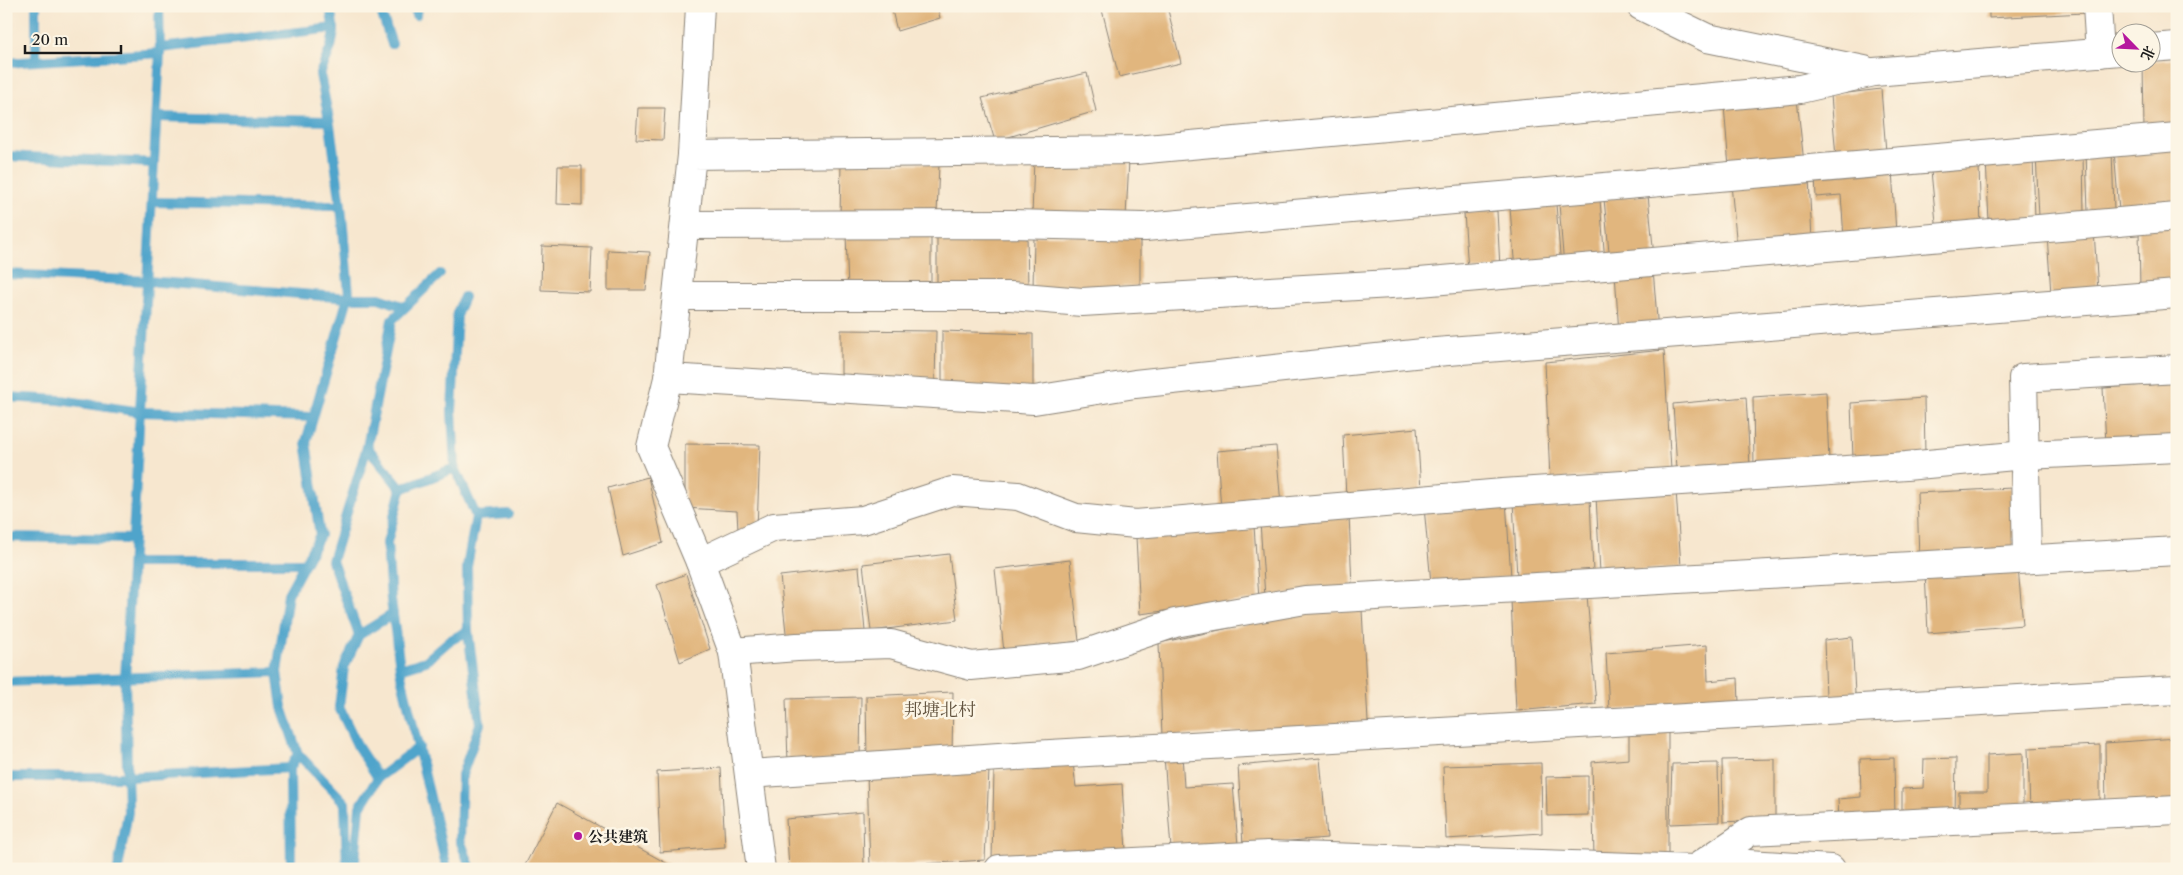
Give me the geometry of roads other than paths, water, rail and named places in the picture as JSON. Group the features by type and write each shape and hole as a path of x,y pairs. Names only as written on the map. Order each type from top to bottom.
{"street":[{"path":"700,6 692,155 668,378 651,446 700,562 733,652 761,869"},
{"path":"1642,6 1707,38 1874,72"},
{"path":"692,155 1136,150 1800,89 1874,72 2110,52 2097,6"},
{"path":"2160,47 2177,46"},
{"path":"685,225 1012,224 1145,227 2177,137"},
{"path":"677,296 1011,296 1091,301 1408,283 2177,217"},
{"path":"668,378 1034,400 1135,384 1423,353 2177,294"},
{"path":"2027,558 2023,378 2177,369"},
{"path":"700,562 774,527 863,520 952,490 1018,496 1076,518 1136,524 1493,494 1906,466 2025,455 2177,448"},
{"path":"733,652 797,647 891,644 971,666 1078,656 1175,623 1306,600 2177,551"},
{"path":"749,774 1008,756 2177,690"},
{"path":"1695,869 1751,831 2177,810"},
{"path":"999,869 1268,855 1695,869 1748,864 1831,869"}],"waterway":[{"path":"36,6 36,61"},
{"path":"118,869 128,812 125,679 160,53 159,6"},
{"path":"330,6 334,32 331,47 320,74 330,125 341,206 349,294 306,442 320,535 288,594 277,672 282,707 298,754 345,803 347,869"},
{"path":"379,6 392,44"},
{"path":"416,15 417,6"},
{"path":"160,48 334,28"},
{"path":"6,63 160,53"},
{"path":"157,117 329,121"},
{"path":"6,156 154,163"},
{"path":"152,202 341,206"},
{"path":"6,274 147,281 348,298 379,298 405,307"},
{"path":"401,489 367,447 392,320 440,274"},
{"path":"447,869 401,675 391,600 387,543 401,489 455,468 452,411 457,313 464,297"},
{"path":"6,397 60,400 141,412 313,417"},
{"path":"359,635 332,561 367,447"},
{"path":"455,468 476,516 467,567 468,631 480,724 462,775 460,840 471,869"},
{"path":"476,516 508,514"},
{"path":"6,537 133,539"},
{"path":"132,563 305,563"},
{"path":"378,778 358,747 339,707 344,667 359,635 393,614"},
{"path":"400,669 426,661 449,641 468,631"},
{"path":"6,682 277,672"},
{"path":"357,869 355,861 360,807 378,778 419,747"},
{"path":"6,777 127,777 290,768 298,754"},
{"path":"290,768 291,869"}],"place":[{"name":"公共建筑","path":"578,836"}],"district":[{"name":"邦塘北村","path":"940,710"}]}
